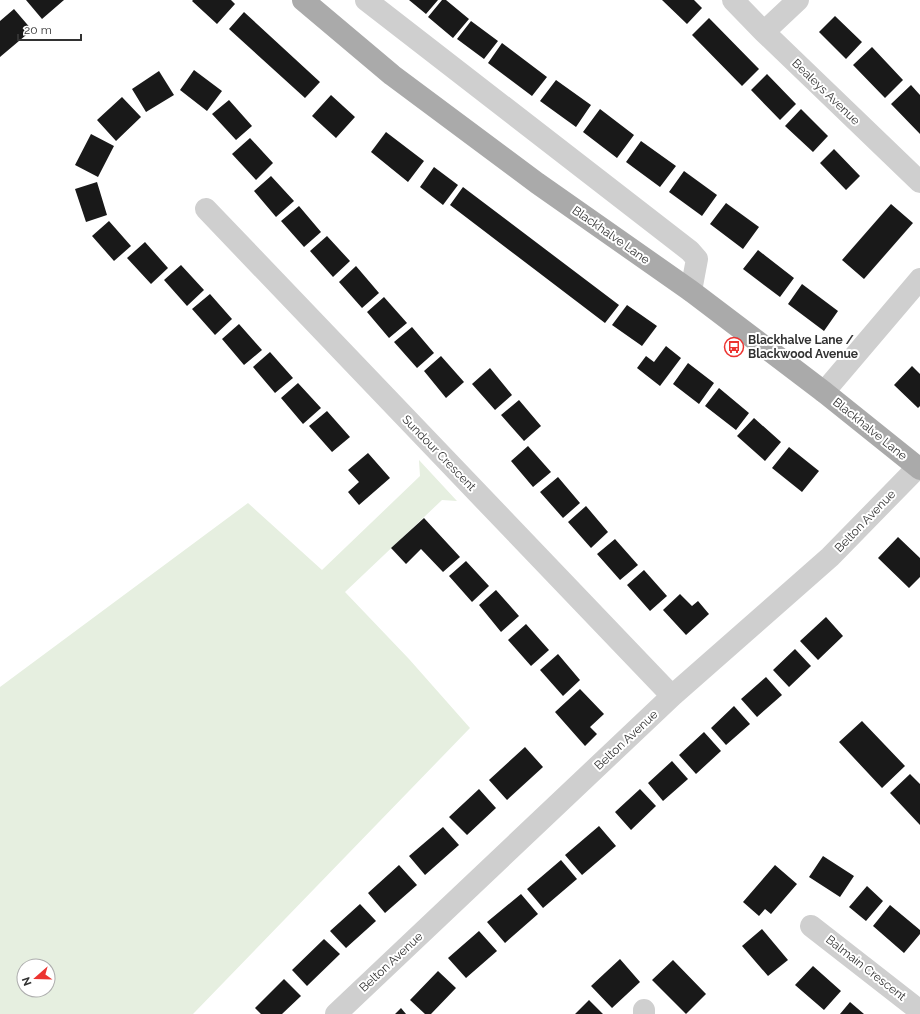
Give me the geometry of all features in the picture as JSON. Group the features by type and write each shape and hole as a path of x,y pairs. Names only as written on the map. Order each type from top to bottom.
{"main road":[{"name":"Blackhalve Lane","path":"303,0 392,75 537,183 691,291 824,392 919,468"}],"street":[{"path":"366,0 690,251 697,260 691,291"},
{"name":"Bealeys Avenue","path":"733,0 764,32 920,182"},
{"path":"764,32 798,0"},
{"name":"Sundour Crescent","path":"206,209 672,696"},
{"path":"824,392 920,278"},
{"name":"Belton Avenue","path":"336,1014 672,696 830,557 919,468"},
{"name":"Balmain Crescent","path":"811,926 920,1011"}],"green space":[{"path":"419,460 457,501 442,500 345,592 409,659 470,728 193,1014 0,1014 0,687 248,503 322,570 420,476"}],"building":[{"path":"26,0 64,0 42,19"},
{"path":"231,0 235,4 217,24 192,1"},
{"path":"409,0 438,0 426,14"},
{"path":"442,0 446,0 469,19 453,38 428,17"},
{"path":"662,0 694,0 702,8 687,24"},
{"path":"14,9 32,30 0,57 0,21"},
{"path":"244,12 320,82 305,98 229,29"},
{"path":"835,16 862,42 846,59 819,32"},
{"path":"709,18 759,69 742,86 692,35"},
{"path":"471,21 498,41 484,59 457,39"},
{"path":"502,43 547,77 532,96 488,63"},
{"path":"872,47 903,80 885,98 853,65"},
{"path":"194,70 222,91 207,111 180,90"},
{"path":"159,71 174,95 146,112 132,89"},
{"path":"767,74 796,104 780,120 751,90"},
{"path":"556,80 591,105 576,127 540,101"},
{"path":"911,85 920,95 920,134 891,104"},
{"path":"331,95 355,117 336,138 312,116"},
{"path":"122,97 141,117 116,141 97,120"},
{"path":"229,100 252,126 236,140 212,114"},
{"path":"600,109 634,135 617,158 583,132"},
{"path":"801,109 828,136 813,152 785,126"},
{"path":"386,132 424,161 408,182 371,152"},
{"path":"91,134 114,146 98,177 75,165"},
{"path":"250,138 273,163 256,180 232,154"},
{"path":"641,141 676,166 660,187 626,162"},
{"path":"834,149 860,176 846,190 820,163"},
{"path":"434,167 458,185 443,205 420,187"},
{"path":"684,171 717,195 702,216 669,192"},
{"path":"271,176 294,201 276,217 254,191"},
{"path":"97,182 107,215 86,222 75,189"},
{"path":"463,187 619,305 605,323 450,205"},
{"path":"726,203 759,227 743,249 710,224"},
{"path":"891,204 913,223 864,279 842,260"},
{"path":"299,206 321,232 304,247 281,221"},
{"path":"109,221 131,246 114,261 92,236"},
{"path":"327,236 350,261 333,277 310,251"},
{"path":"145,242 168,268 151,284 127,258"},
{"path":"758,250 794,278 780,297 743,269"},
{"path":"181,265 204,290 187,306 164,280"},
{"path":"356,266 379,293 362,308 339,282"},
{"path":"802,284 838,311 824,331 788,304"},
{"path":"210,294 232,319 215,335 192,309"},
{"path":"384,297 407,323 389,338 367,312"},
{"path":"627,305 657,326 642,346 612,325"},
{"path":"239,324 262,350 244,365 222,339"},
{"path":"412,327 434,353 417,368 394,342"},
{"path":"666,346 681,358 660,386 637,368 646,356 654,362"},
{"path":"270,352 293,378 275,393 253,367"},
{"path":"441,356 464,382 446,398 424,371"},
{"path":"688,363 714,383 699,404 673,384"},
{"path":"912,366 920,374 920,406 918,408 894,385"},
{"path":"490,368 512,395 495,410 472,384"},
{"path":"298,383 321,408 303,424 281,398"},
{"path":"719,388 749,413 736,430 705,406"},
{"path":"519,400 541,426 524,441 501,415"},
{"path":"327,411 350,437 332,452 309,426"},
{"path":"754,418 781,442 765,461 737,436"},
{"path":"528,446 551,472 533,487 511,461"},
{"path":"789,447 819,471 802,492 772,468"},
{"path":"368,453 390,478 359,505 348,492 359,482 348,470"},
{"path":"558,477 580,503 563,518 540,492"},
{"path":"586,506 608,532 591,548 568,522"},
{"path":"424,518 460,557 443,572 421,549 406,564 391,548"},
{"path":"898,537 920,558 920,577 909,588 878,558"},
{"path":"615,539 638,565 620,580 597,554"},
{"path":"466,561 489,586 472,602 449,576"},
{"path":"644,570 667,596 650,611 627,585"},
{"path":"496,590 519,616 501,632 479,605"},
{"path":"680,594 692,606 698,601 709,614 686,635 663,610"},
{"path":"826,617 843,636 818,660 800,641"},
{"path":"526,624 549,650 531,666 508,640"},
{"path":"795,649 811,666 789,687 773,670"},
{"path":"558,654 580,680 563,696 540,670"},
{"path":"766,677 782,695 757,717 741,699"},
{"path":"580,689 604,714 590,727 597,734 585,746 555,712"},
{"path":"734,706 750,724 726,745 711,728"},
{"path":"862,721 905,766 882,788 839,742"},
{"path":"704,732 721,751 696,774 679,755"},
{"path":"525,747 543,767 507,800 489,780"},
{"path":"672,761 688,779 663,801 648,783"},
{"path":"910,774 920,784 920,825 890,793"},
{"path":"479,789 496,808 467,835 449,817"},
{"path":"640,789 656,806 631,830 615,812"},
{"path":"599,826 616,846 582,875 565,855"},
{"path":"443,827 459,845 425,875 409,856"},
{"path":"823,856 854,876 840,897 809,877"},
{"path":"561,860 577,879 543,908 527,889"},
{"path":"399,865 417,885 385,913 368,893"},
{"path":"775,865 797,884 771,914 765,909 759,916 743,902"},
{"path":"867,886 883,901 866,921 849,907"},
{"path":"521,894 538,914 505,943 487,922"},
{"path":"360,904 376,921 346,948 330,931"},
{"path":"890,905 920,930 920,934 904,953 873,926"},
{"path":"762,929 788,960 768,976 742,946"},
{"path":"479,931 497,951 466,978 448,958"},
{"path":"324,939 340,954 307,986 292,970"},
{"path":"620,959 640,982 612,1008 591,986"},
{"path":"673,960 706,994 686,1014 652,980"},
{"path":"813,966 841,991 824,1010 795,985"},
{"path":"438,971 456,988 431,1014 425,1014 410,1000"},
{"path":"284,979 301,996 282,1014 261,1014 255,1008"},
{"path":"589,1000 603,1014 575,1014"},
{"path":"850,1002 864,1014 840,1014"},
{"path":"401,1008 406,1014 395,1014"}],"place":[{"name":"Blackhalve Lane / Blackwood Avenue","path":"734,347"}]}
